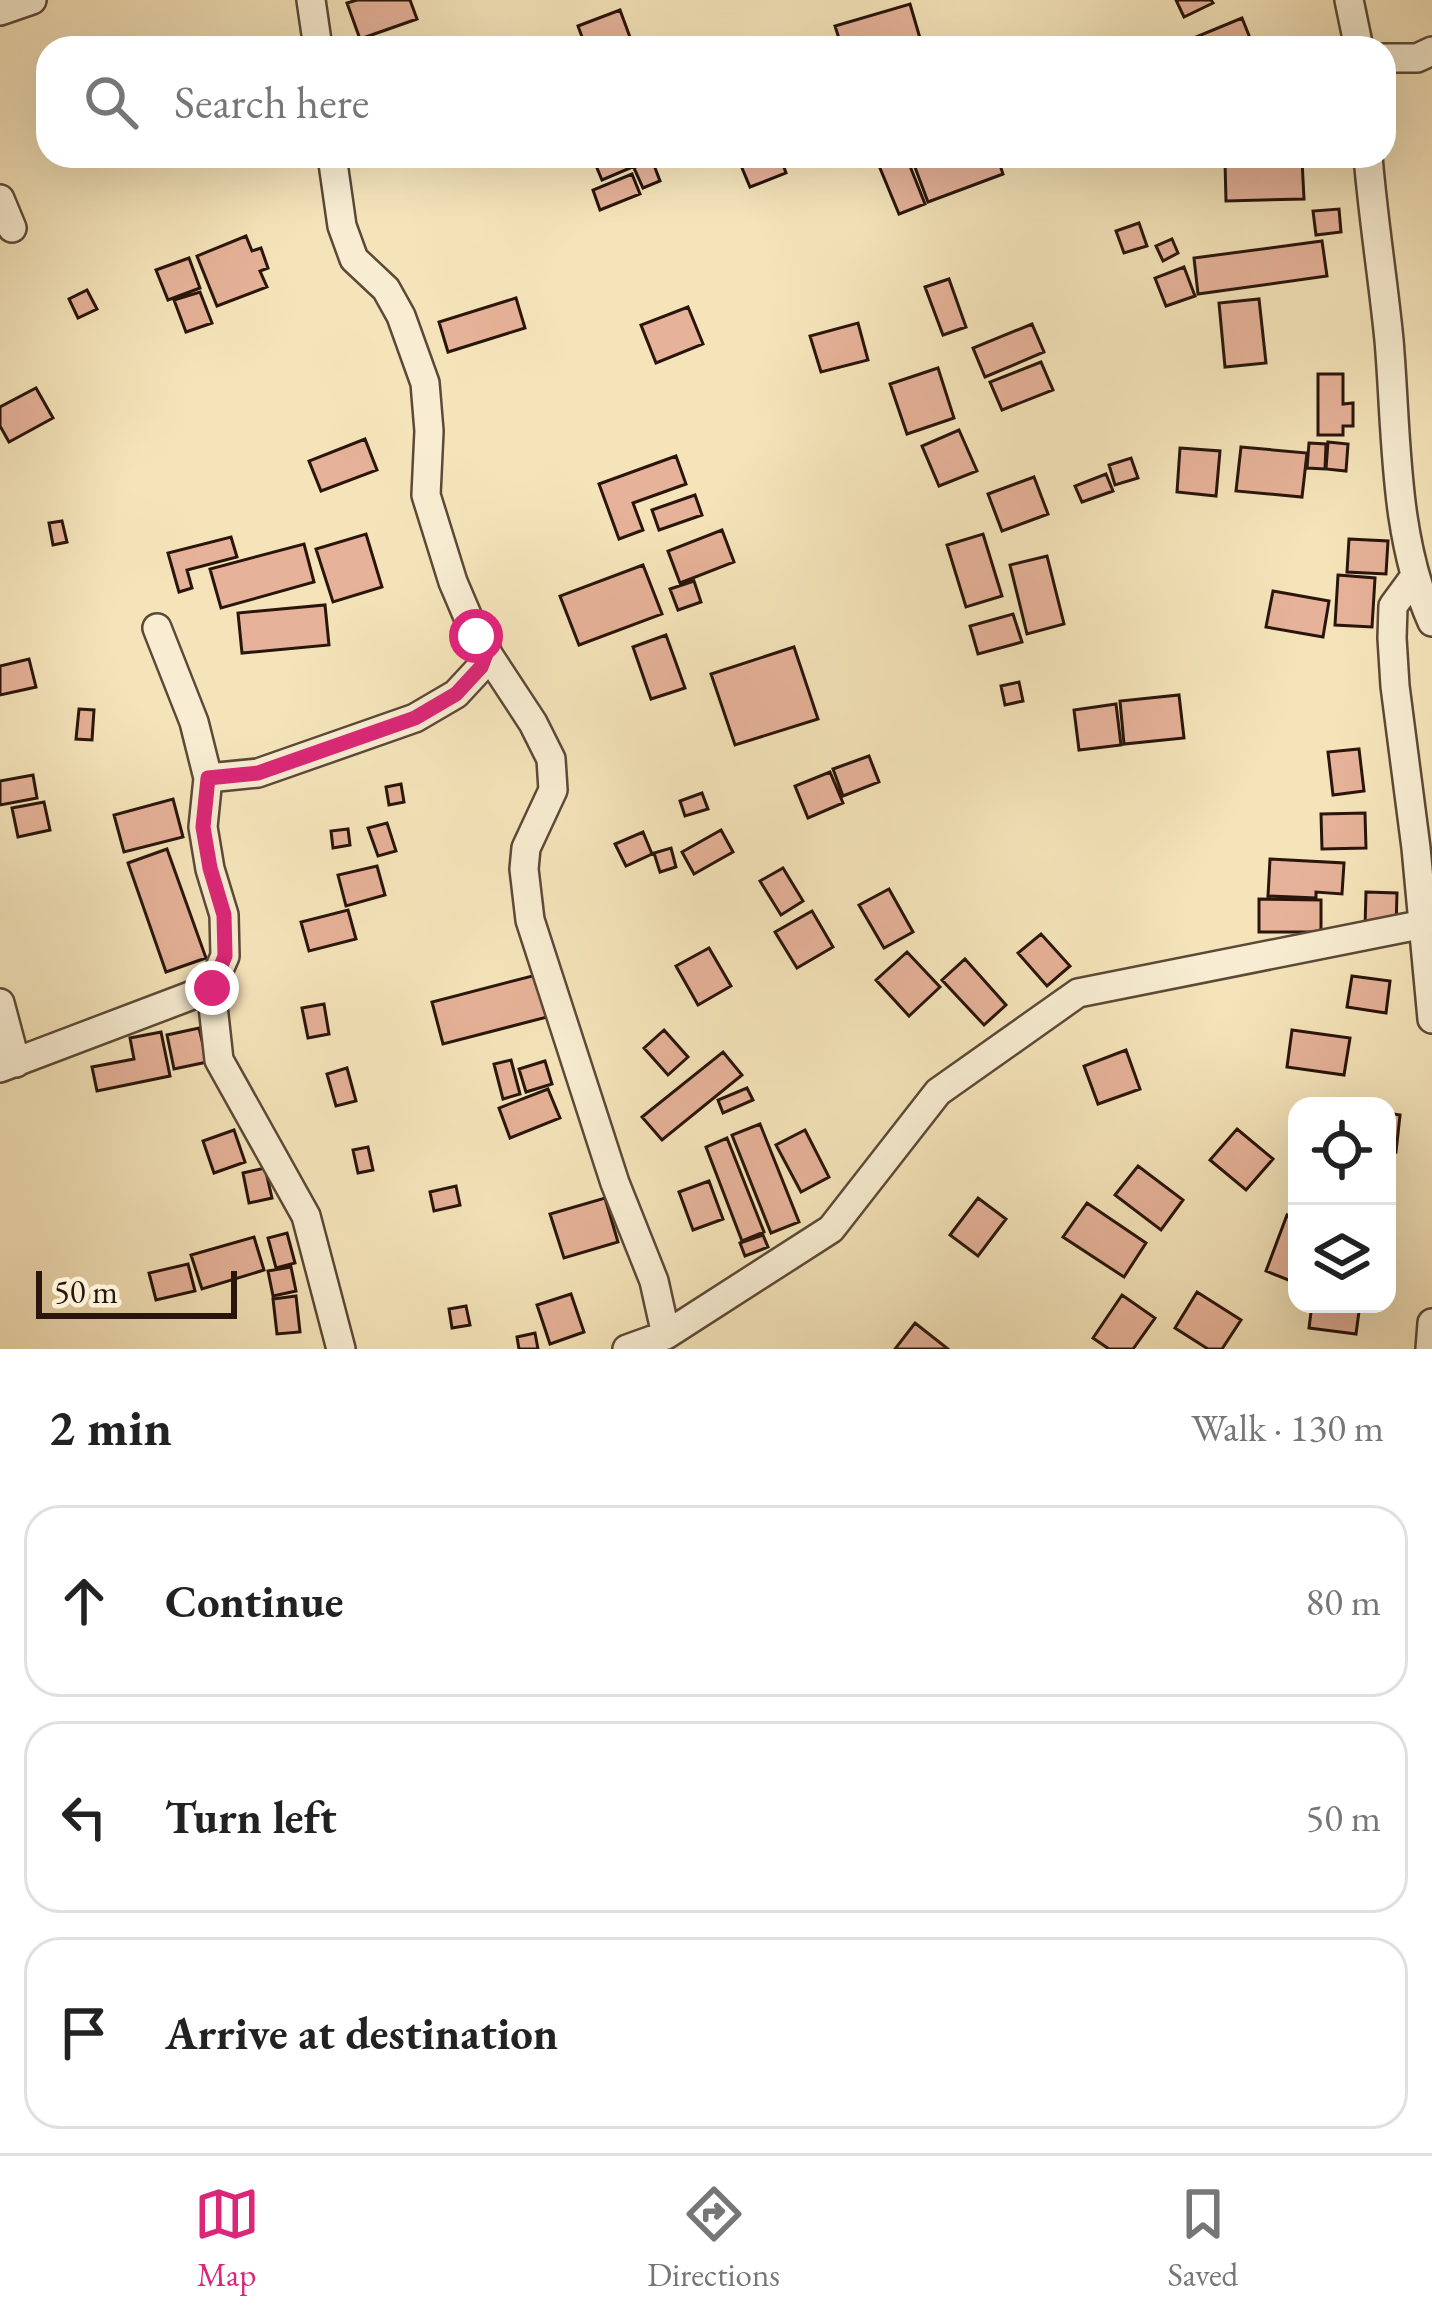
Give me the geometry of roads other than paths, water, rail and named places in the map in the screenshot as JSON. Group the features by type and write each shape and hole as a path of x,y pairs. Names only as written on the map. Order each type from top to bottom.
{"street":[{"path":"0,11 32,0"},
{"path":"311,0 316,36"},
{"path":"1348,0 1356,36"},
{"path":"1396,58 1417,58 1432,51"},
{"path":"334,168 342,226 354,259 386,289 401,316 424,382 429,431 426,495 453,583 476,636 551,759 553,790 526,848 530,920 615,1184 654,1281 667,1335"},
{"path":"1369,168 1402,507 1422,599 1393,606 1392,638 1432,1019"},
{"path":"0,200 12,228"},
{"path":"157,628 194,722 208,778 203,827 224,915 225,956 212,988 219,1060 306,1216 341,1349"},
{"path":"208,778 258,773 415,718 456,694 481,667 487,651"},
{"path":"627,1349 667,1335 831,1229 938,1092 1078,993 1424,924"},
{"path":"0,1003 8,1066 212,988"},
{"path":"1430,1349 1432,1323"}]}
